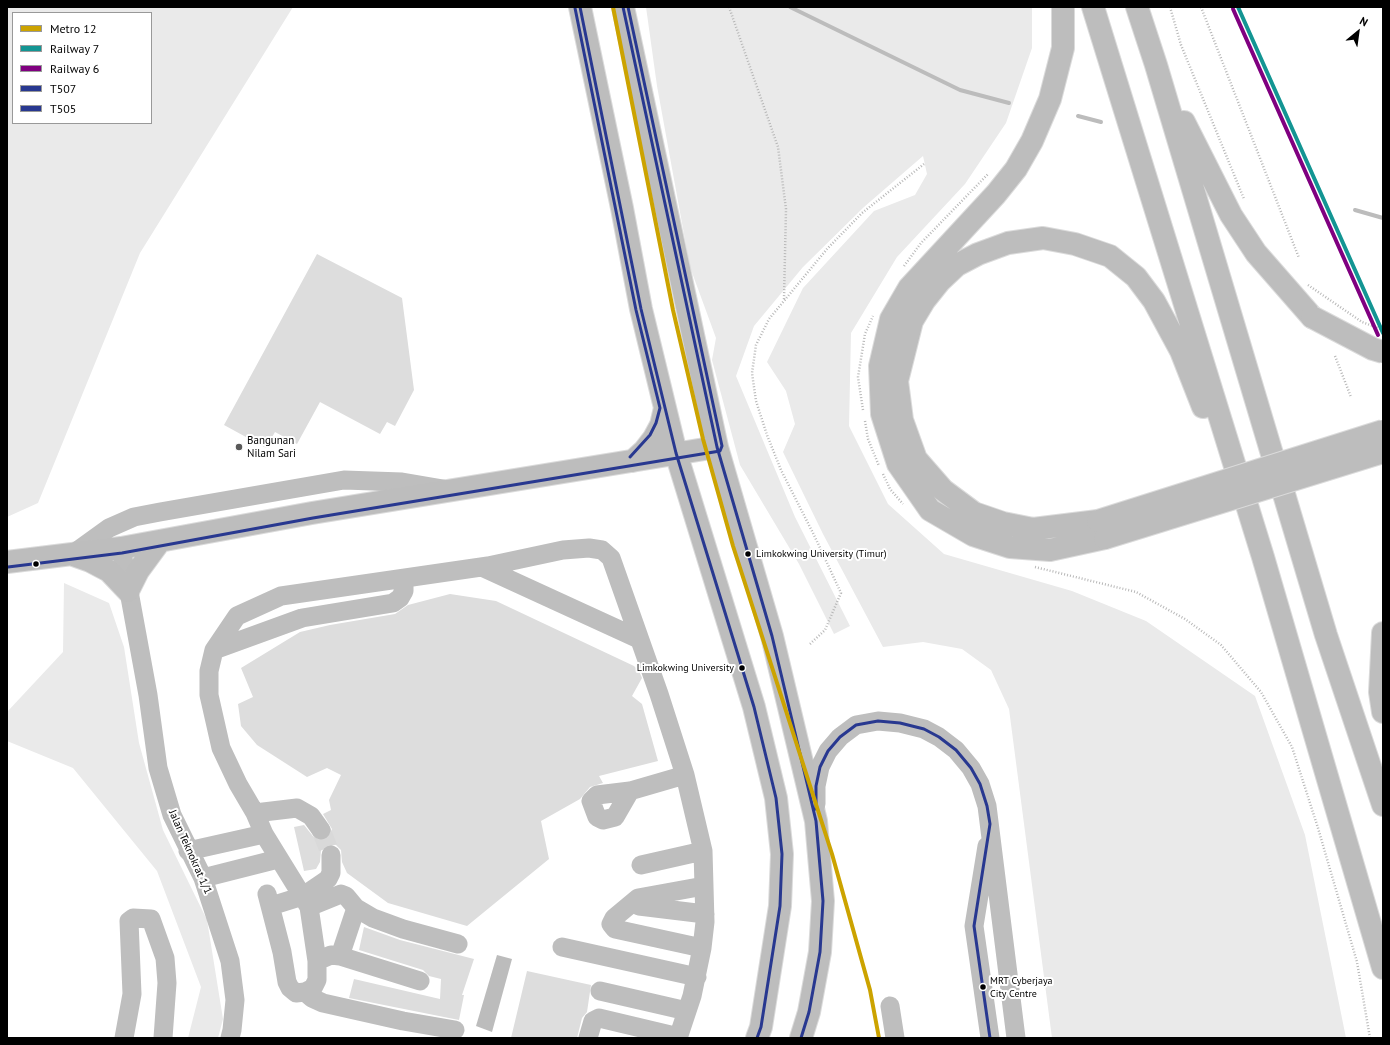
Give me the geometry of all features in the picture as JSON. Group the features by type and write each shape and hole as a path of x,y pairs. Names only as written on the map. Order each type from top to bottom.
{"main road":[{"path":"580,7 618,186 640,309 686,492 754,707 776,798 782,854 780,906 761,1027 757,1038"},
{"path":"623,7 717,447 772,636 816,821 823,901 820,952 809,1012 801,1038"},
{"path":"1063,7 1063,48 1050,99 1032,141 1016,169 996,194 909,288 892,319 880,366 882,414 898,464 930,510 973,535 1010,547 1050,550 1101,530 1383,431"},
{"path":"1093,7 1263,557 1383,968"},
{"path":"1137,7 1156,65 1326,635 1383,805"},
{"path":"1156,65 1232,215 1256,252 1312,317 1373,349 1383,352"},
{"path":"1263,557 1181,351 1154,301 1136,277 1110,256 1075,244 1043,238 1008,243 978,254 957,265 940,281 924,301 912,321 897,381 902,420 916,459 942,490 974,513 1003,523 1033,529 1101,530 1383,452"},
{"path":"632,461 644,451 654,438 661,425 665,408"},
{"path":"7,562 121,548 453,490 717,447"},
{"path":"632,461 655,467 669,474 686,492"},
{"path":"73,554 109,571 128,591 138,571 160,541"},
{"path":"1383,633 1380,692 1383,712"}],"street":[{"path":"73,554 109,528 134,517 344,480 402,482 453,490"},
{"name":"Jalan Teknokrat 1/1","path":"121,548 148,695 158,768 172,814 188,851 203,878 230,961 235,1000 230,1038"},
{"path":"458,944 403,929 373,918 356,908 346,896 341,894 306,902 269,900 282,952 287,982 290,988 296,993 305,992 316,984 317,961 306,902 278,859 264,834 255,813 238,784 221,748 209,695 209,671 214,650 237,616 275,597 482,568 563,550 589,548 602,550 611,558 685,775 703,851 705,914 702,948 697,977 678,1037 599,1018 593,1021 588,1038"},
{"path":"482,568 639,639"},
{"path":"214,650 302,618 393,603 400,598 404,591 404,578"},
{"path":"816,821 816,786 820,767 828,751 840,737 856,725 878,721 900,722 924,729 939,737 956,750 971,768 980,784 987,806 1016,1038"},
{"path":"630,791 685,775"},
{"path":"255,813 297,808 311,816 321,830"},
{"path":"990,824 974,926 990,1038"},
{"path":"188,851 264,834"},
{"path":"641,865 703,851"},
{"path":"306,902 331,873 331,855"},
{"path":"203,878 278,859"},
{"path":"702,948 615,929 611,924 614,918 638,898 704,886"},
{"path":"635,902 639,906 705,914"},
{"path":"340,956 356,908"},
{"path":"124,1038 132,994 129,922 133,918 151,919 165,958 167,983 163,1038"},
{"path":"562,948 697,977"},
{"path":"317,961 331,955 340,956 420,981"},
{"path":"600,991 687,1011"},
{"path":"305,992 312,998 323,1003 403,1021 455,1030"},
{"path":"890,1006 895,1038"}],"path":[{"path":"730,7 778,147 786,209 784,301"},
{"path":"1170,7 1181,45 1245,203"},
{"path":"1201,7 1299,258"},
{"path":"810,644 825,630 842,593 781,470 756,401 752,373 756,345 769,319 827,249 862,213 924,164"},
{"path":"1305,282 1362,322 1383,330"},
{"path":"1335,356 1351,397"}],"shaded area":[{"path":"7,7 293,7 140,253 38,503 7,517"},
{"path":"646,7 1032,7 1032,48 1006,123 965,184 897,257 851,333 849,426 888,504 944,554 1072,591 1146,621 1255,696 1305,835 1346,1038 1052,1038 1009,709 991,670 962,649 923,642 883,647 823,534 783,452 795,424 786,391 767,362 803,288 874,211 915,195 927,174 923,156 864,207 803,267 754,326 736,376 795,517 850,626 834,634 799,564 740,465 712,360 716,338 690,267 657,86"},
{"path":"64,583 109,603 124,647 139,743 163,830 207,920 223,1019 218,1038 188,1038 201,987 157,871 73,768 7,741 7,712 63,652"},
{"path":"497,955 512,959 492,1032 476,1026"}],"building":[{"path":"317,254 402,298 414,390 395,426 387,422 380,434 320,402 297,444 275,432 266,448 224,425"},
{"path":"450,594 496,601 634,666 639,671 642,678 632,696 642,704 658,761 599,776 603,783 590,787 580,799 541,821 549,859 467,926 388,903 347,873 342,862 341,850 336,845 331,844 325,846 321,850 320,862 316,869 304,871 294,827 304,825 316,840 322,841 327,839 333,844 330,836 332,829 323,814 331,810 329,800 341,775 327,768 307,777 257,745 241,726 238,704 253,697 241,668 300,632 330,625 395,614 408,605"},
{"path":"364,927 400,940 474,959 462,995 464,995 459,1020 349,998 354,979 440,999 441,979 429,976 423,970 359,950"},
{"path":"527,971 591,985 587,1012 582,1018 577,1038 511,1038"}],"waterway":[{"path":"790,7 960,90 1009,103"},
{"path":"1078,116 1101,122"},
{"path":"1355,210 1383,218"}],"tunnel":[{"path":"321,830 331,855"}],"metro line":[{"name":"12","path":"613,7 673,310 703,439 733,546 832,854 870,990 879,1038"}],"rail line":[{"name":"7","path":"1238,7 1383,333"},
{"name":"6","path":"1233,9 1378,335"}],"transit line":[{"name":"T507","path":"580,7 641,309 676,453 754,707 776,798 782,854 780,906 761,1027 757,1038"},
{"name":"T507","path":"623,7 717,447 772,636 816,821 823,901 820,952 809,1012 801,1038"},
{"name":"T505","path":"8,567 122,553 313,518 720,451 722,446 628,7"},
{"name":"T505","path":"575,8 636,310 660,408 656,423 650,435 630,457"},
{"name":"T507","path":"816,809 816,786 820,767 828,751 840,737 856,725 878,721 900,723 924,729 939,737 956,750 971,768 980,784 987,806 990,824 974,926 990,1038"}],"place":[{"name":"Bangunan Nilam Sari","path":"239,447"},
{"name":"Limkokwing University (Timur)","path":"748,554"},
{"name":"Limkokwing University","path":"742,668"},
{"name":"MRT Cyberjaya City Centre","path":"983,987"}]}
